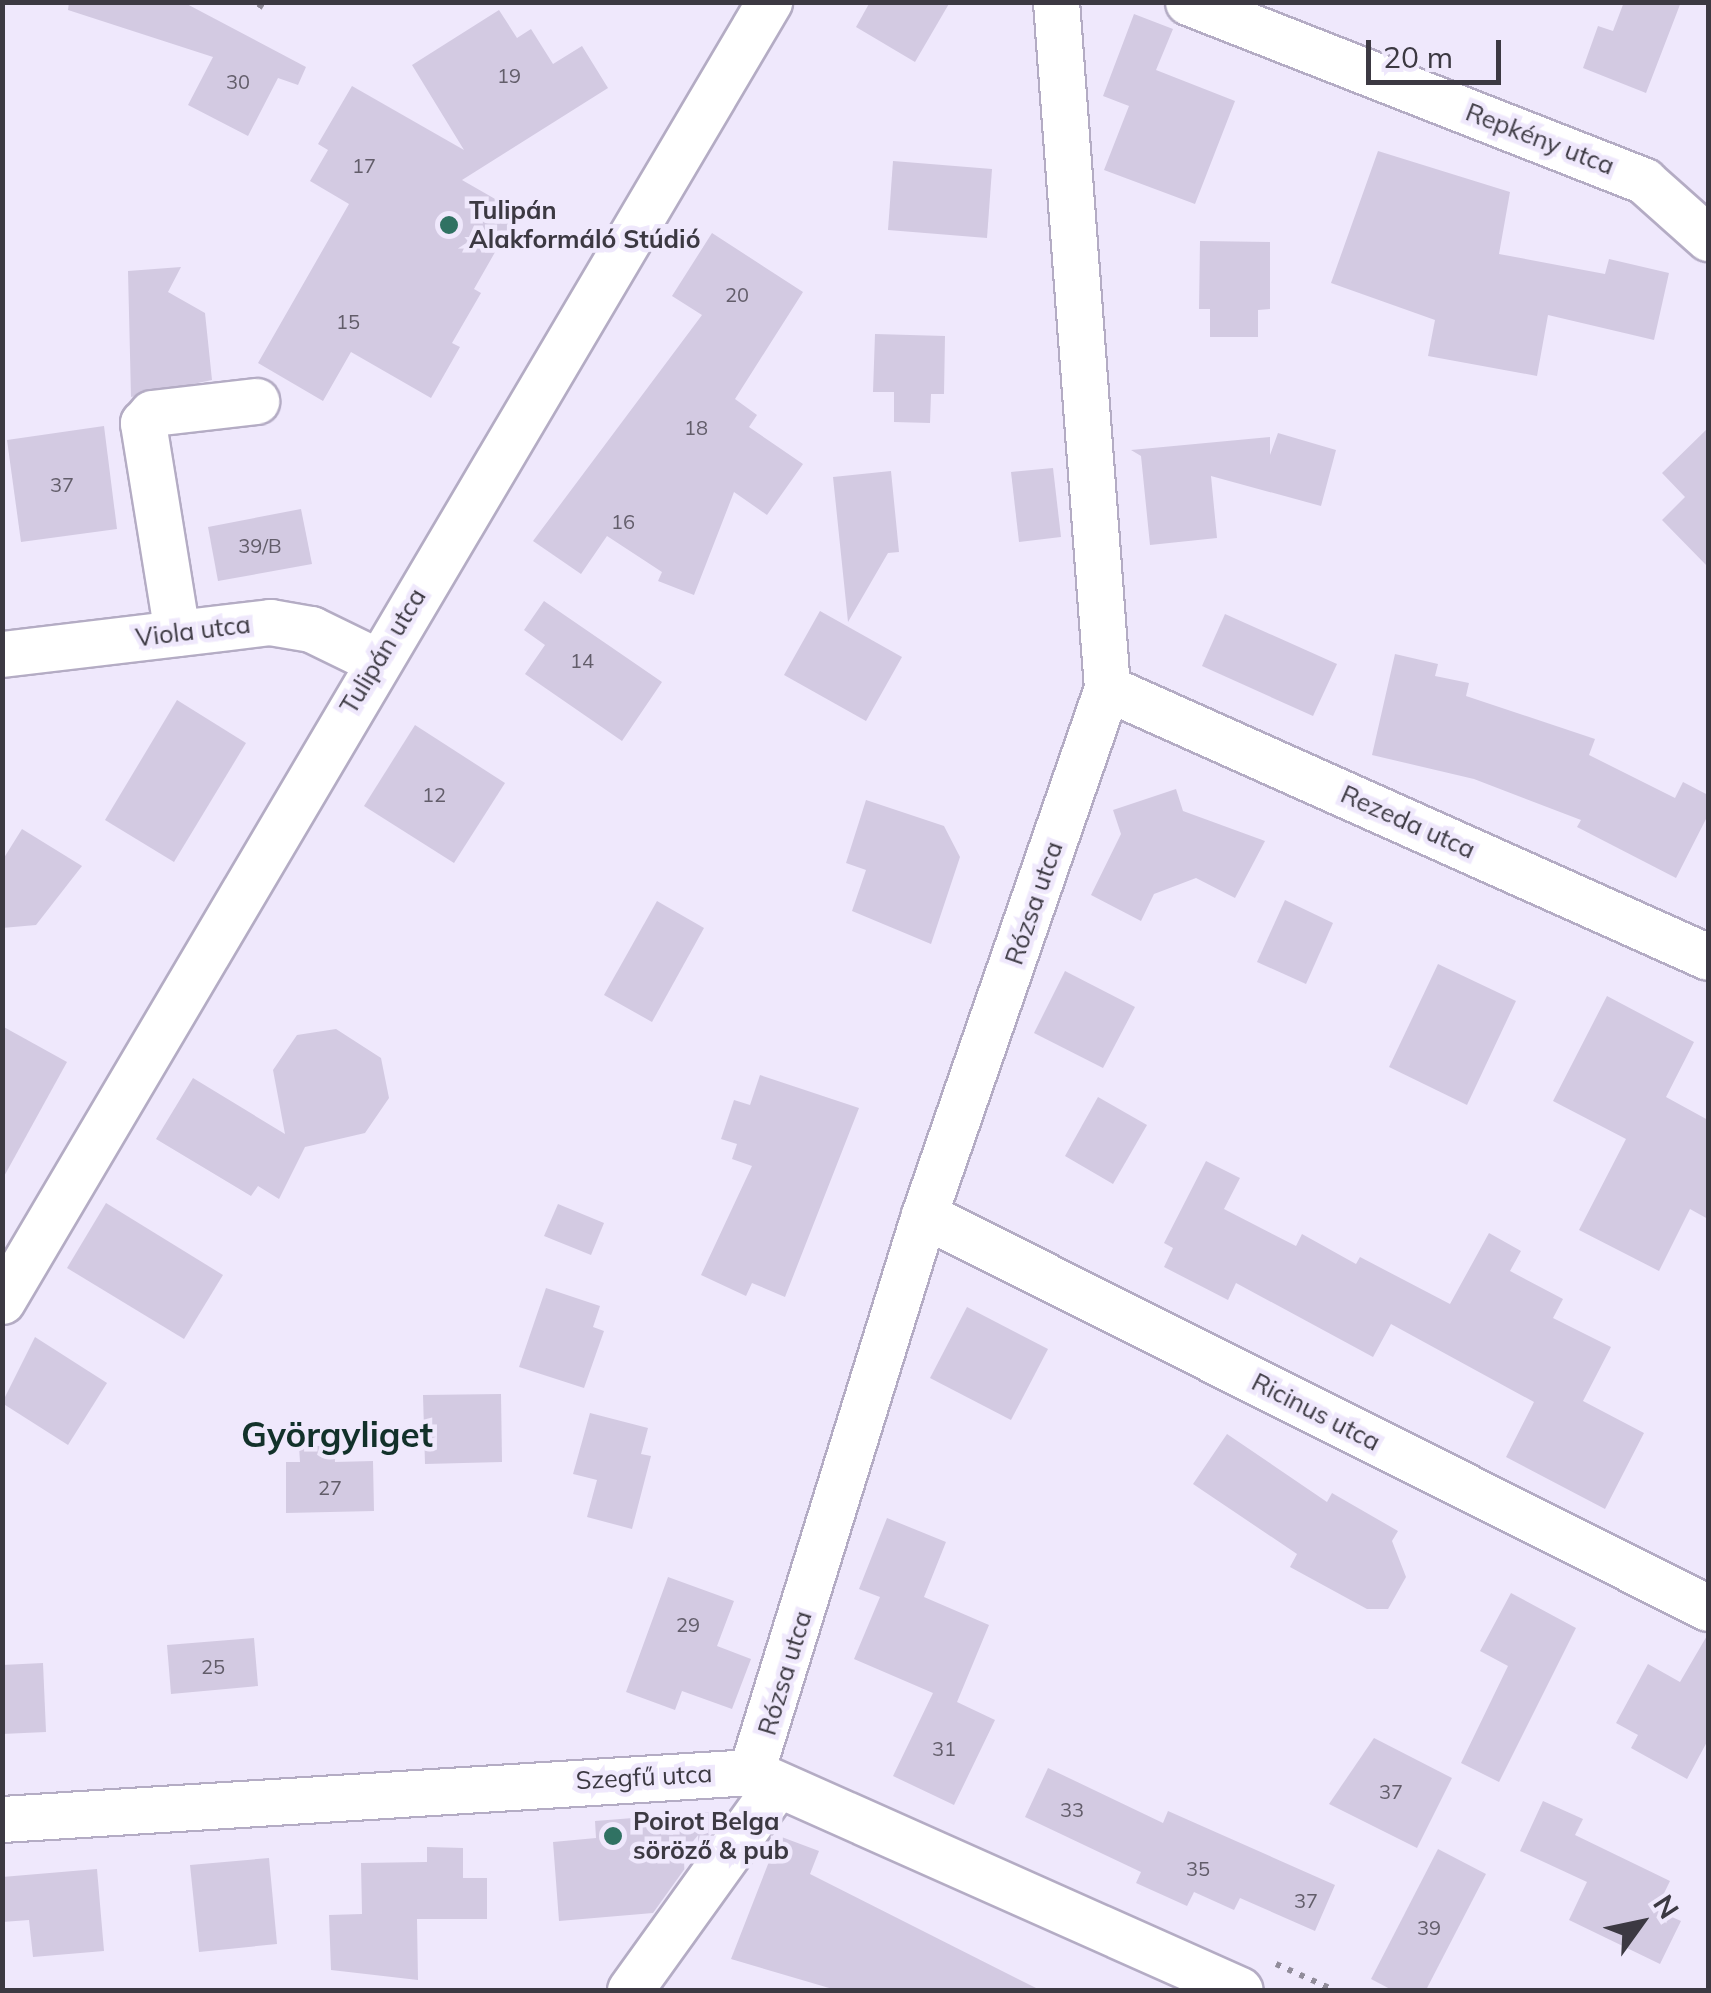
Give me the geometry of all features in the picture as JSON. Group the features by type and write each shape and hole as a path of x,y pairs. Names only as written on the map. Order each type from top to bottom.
{"street":[{"name":"Tulipán utca","path":"2,1302 376,661 769,2"},
{"name":"Rózsa utca","path":"630,1990 763,1779 924,1216 1107,688 1056,2"},
{"name":"Repkény utca","path":"1188,2 1644,181 1708,238"},
{"path":"176,633 142,423 152,413 256,401"},
{"name":"Viola utca","path":"2,654 270,622 311,630 376,661"},
{"name":"Rezeda utca","path":"1107,688 1708,957"},
{"name":"Ricinus utca","path":"924,1216 1708,1608"},
{"name":"Szegfű utca","path":"2,1819 763,1779 1240,1990"}],"building":[{"path":"69,2 183,2 306,67 298,85 278,78 248,136 188,105 213,57 68,10"},
{"path":"870,2 950,2 915,62 856,27"},
{"path":"1624,2 1681,2 1646,93 1583,68 1598,26 1613,31"},
{"path":"499,10 517,38 531,29 553,64 582,46 608,88 462,180 518,212 474,289 481,293 452,343 460,347 431,398 351,352 323,401 258,363 349,204 310,181 328,150 318,144 352,86 464,150 412,65"},
{"path":"1134,14 1173,29 1156,70 1235,101 1195,204 1104,170 1129,106 1103,96"},
{"path":"1378,151 1510,192 1499,254 1605,274 1609,259 1669,273 1654,340 1548,315 1537,376 1428,356 1435,320 1331,283"},
{"path":"893,161 992,169 987,238 888,230"},
{"path":"712,233 803,292 735,399 757,415 749,427 803,464 767,515 734,492 694,595 658,581 662,572 607,536 581,574 533,541 702,315 672,296"},
{"path":"1200,241 1270,242 1270,309 1258,310 1258,337 1210,337 1210,309 1199,309"},
{"path":"181,267 168,292 205,313 212,380 131,397 128,271"},
{"path":"875,334 945,336 944,394 931,394 930,423 894,422 894,392 873,392"},
{"path":"104,426 117,529 21,542 7,440"},
{"path":"1708,428 1708,567 1662,520 1685,497 1662,473"},
{"path":"1278,433 1336,450 1321,506 1211,476 1217,538 1150,545 1141,456 1131,450 1270,437 1270,455"},
{"path":"1053,468 1061,537 1019,542 1011,472"},
{"path":"891,471 899,552 888,553 848,622 833,477"},
{"path":"301,509 312,564 218,581 208,527"},
{"path":"544,601 662,682 622,741 525,674 545,645 524,630"},
{"path":"820,611 902,657 866,721 784,675"},
{"path":"1225,614 1337,664 1313,716 1202,666"},
{"path":"1395,654 1438,664 1435,676 1469,683 1466,696 1595,739 1589,755 1675,798 1683,782 1708,795 1708,815 1676,878 1577,827 1581,820 1474,779 1372,755"},
{"path":"177,700 246,743 174,862 105,820"},
{"path":"415,725 505,783 454,863 364,806"},
{"path":"1176,789 1183,811 1265,841 1235,898 1196,878 1154,894 1141,921 1091,895 1121,834 1113,810"},
{"path":"866,800 944,826 960,857 931,944 852,911 866,870 846,863"},
{"path":"22,829 82,866 36,925 2,928 2,861"},
{"path":"1285,900 1333,923 1306,984 1257,962"},
{"path":"657,901 704,928 652,1022 604,995"},
{"path":"1438,964 1516,1001 1467,1105 1389,1067"},
{"path":"1065,971 1135,1007 1103,1068 1034,1033"},
{"path":"1607,996 1694,1042 1666,1097 1708,1120 1708,1219 1690,1209 1659,1271 1579,1230 1626,1139 1553,1101"},
{"path":"2,1026 67,1062 2,1180"},
{"path":"336,1029 381,1058 389,1098 365,1133 305,1147 279,1199 258,1186 251,1196 156,1139 193,1078 285,1134 273,1070 297,1035"},
{"path":"760,1075 859,1108 785,1297 752,1283 746,1296 701,1275 752,1166 732,1159 737,1144 721,1139 734,1100 750,1105"},
{"path":"1098,1097 1147,1125 1113,1184 1065,1156"},
{"path":"1206,1161 1240,1178 1224,1209 1296,1246 1302,1234 1356,1264 1360,1257 1450,1304 1489,1233 1521,1251 1510,1271 1563,1299 1553,1318 1611,1347 1583,1401 1644,1433 1605,1509 1506,1457 1534,1402 1391,1324 1373,1357 1236,1283 1228,1300 1164,1267 1173,1248 1164,1243"},
{"path":"106,1203 223,1275 184,1339 67,1268"},
{"path":"558,1204 604,1223 591,1255 544,1236"},
{"path":"546,1288 600,1306 593,1327 604,1331 584,1388 519,1367"},
{"path":"967,1307 1048,1349 1011,1420 930,1378"},
{"path":"35,1337 107,1383 68,1445 2,1403"},
{"path":"501,1394 502,1462 425,1464 423,1395"},
{"path":"590,1413 648,1428 641,1454 651,1456 632,1529 587,1517 597,1480 573,1474"},
{"path":"1227,1434 1327,1502 1332,1493 1398,1531 1392,1541 1406,1577 1388,1609 1367,1609 1290,1567 1297,1554 1193,1484"},
{"path":"299,1446 334,1446 335,1462 373,1461 374,1511 286,1513 286,1462 300,1462"},
{"path":"887,1518 946,1542 924,1597 989,1625 957,1702 995,1720 954,1805 893,1776 933,1693 854,1659 880,1597 859,1589"},
{"path":"668,1577 734,1601 717,1646 751,1659 732,1709 682,1691 675,1710 626,1692"},
{"path":"1511,1593 1576,1628 1499,1782 1461,1763 1508,1666 1480,1651"},
{"path":"1708,1634 1708,1740 1687,1779 1631,1748 1638,1735 1616,1723 1648,1664 1680,1682"},
{"path":"254,1638 258,1686 171,1694 167,1645"},
{"path":"43,1663 46,1732 2,1734 2,1665"},
{"path":"1374,1738 1452,1778 1417,1848 1329,1804"},
{"path":"1048,1768 1163,1823 1168,1811 1335,1885 1315,1931 1240,1898 1234,1910 1194,1892 1187,1906 1136,1883 1141,1872 1025,1817"},
{"path":"1543,1801 1583,1819 1575,1835 1670,1881 1656,1910 1681,1921 1660,1964 1569,1920 1587,1882 1520,1851"},
{"path":"709,1812 711,1832 653,1913 559,1921 553,1842 596,1838 595,1821"},
{"path":"779,1836 819,1851 810,1874 1040,1990 836,1990 731,1959"},
{"path":"427,1847 463,1848 463,1878 487,1878 487,1919 417,1919 418,1980 331,1970 329,1915 362,1914 361,1863 427,1862"},
{"path":"1438,1849 1486,1874 1426,1990 1392,1990 1371,1979"},
{"path":"269,1858 277,1944 199,1952 190,1865"},
{"path":"97,1869 104,1951 33,1957 29,1920 2,1922 2,1877"}],"place":[{"name":"Tulipán Alakformáló Stúdió","path":"449,225"},
{"name":"Poirot Belga söröző & pub","path":"613,1836"}],"district":[{"name":"Györgyliget","path":"337,1434"}]}
